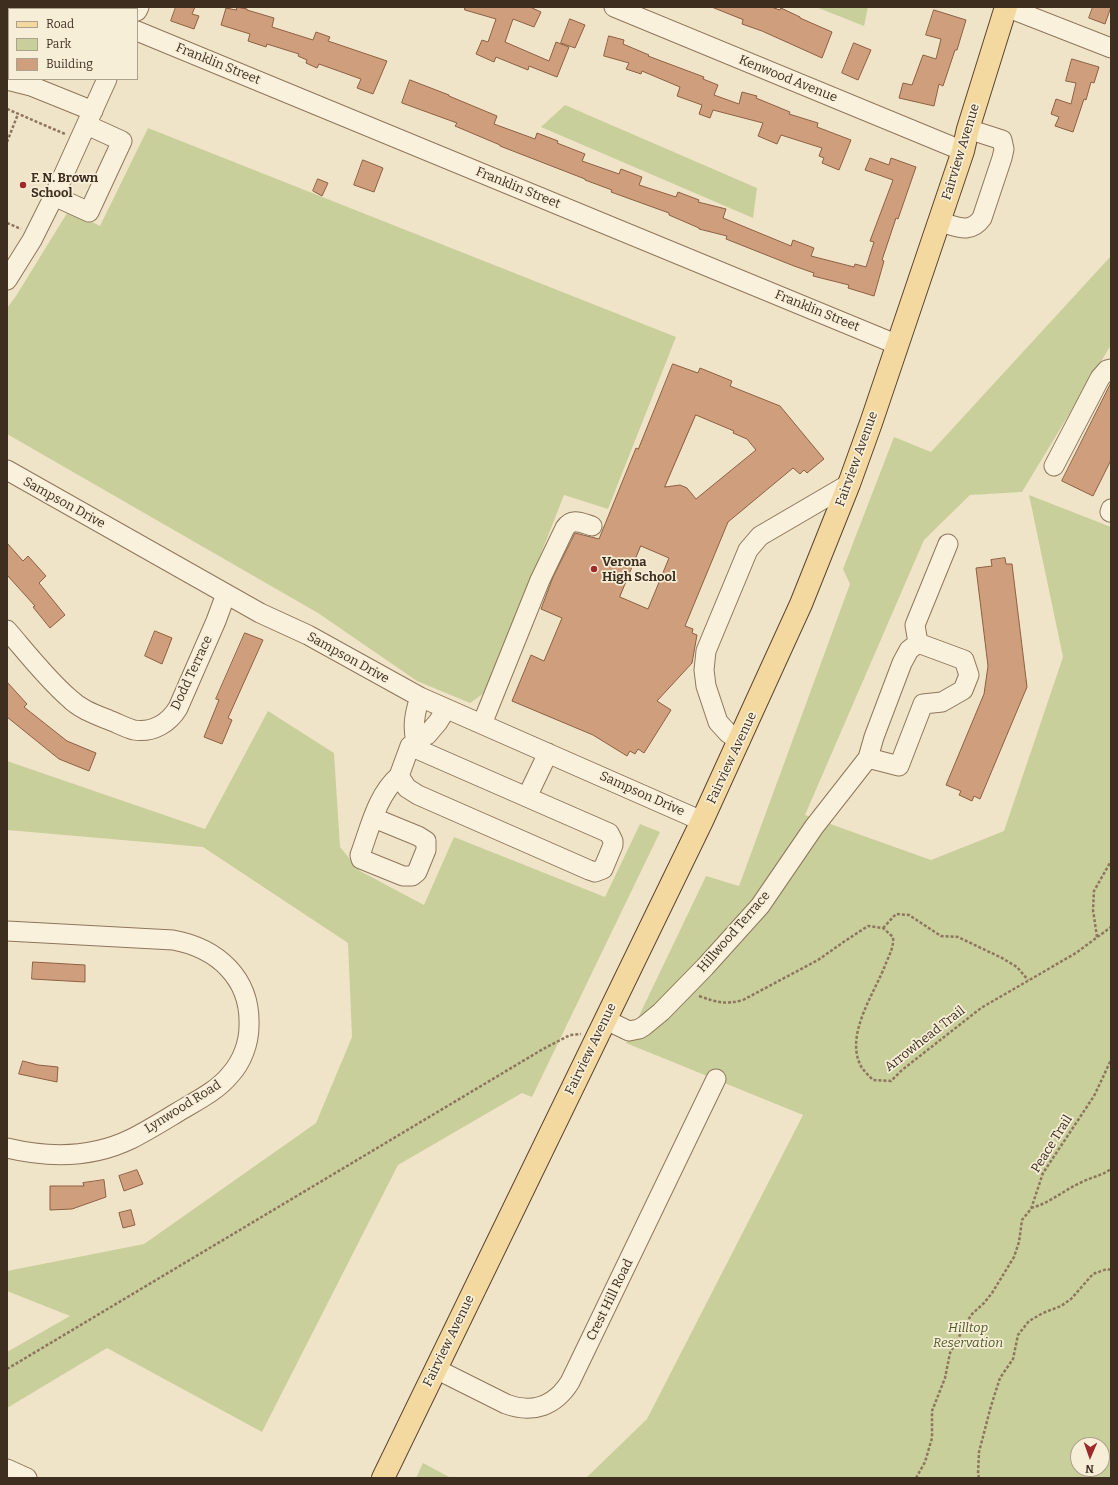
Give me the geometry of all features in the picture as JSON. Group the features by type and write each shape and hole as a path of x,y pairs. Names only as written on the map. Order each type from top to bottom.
{"main road":[{"name":"Fairview Avenue","path":"383,1478 702,821 740,741 801,604 849,484 898,345 963,151 968,129 1006,7"}],"street":[{"name":"Kenwood Avenue","path":"614,7 963,151"},
{"path":"1006,7 1111,48"},
{"name":"Franklin Street","path":"138,31 898,345"},
{"path":"7,80 31,86 87,125 122,141 89,212 54,196"},
{"path":"7,280 32,240 108,80"},
{"path":"940,222 965,228 976,225 982,218 1002,158 1004,149 1002,140 968,129"},
{"path":"1054,466 1100,378 1107,370 1111,369"},
{"name":"Sampson Drive","path":"7,470 260,613 308,635 420,697 702,821"},
{"path":"740,741 728,733 718,722 706,686 704,670 706,651 748,550 760,536 849,484"},
{"path":"482,724 540,580 567,524 577,521 592,526"},
{"path":"918,643 915,625 948,544"},
{"name":"Dodd Terrace","path":"7,630 61,691 76,704 92,713 134,729 150,729 164,723 178,708 216,621 226,594"},
{"path":"918,643 964,660 969,675 963,690 942,702 923,704 899,766 868,758 874,737 902,663 909,650 918,643"},
{"path":"374,818 386,788 398,776 413,744 416,707 420,697"},
{"path":"413,744 430,732 446,709"},
{"path":"398,776 407,788 418,795 589,870 595,872 603,869 613,845 613,841 609,833 413,744"},
{"path":"528,797 548,753"},
{"name":"Hillwood Terrace","path":"602,1025 633,1031 644,1026 661,1012 705,967 760,906 814,827 868,758"},
{"name":"Lynwood Road","path":"7,931 173,940 196,946 217,957 226,965 240,982 248,1001 250,1020 244,1052 231,1074 222,1084 131,1139 101,1150 76,1154 42,1155 7,1148"},
{"name":"Crest Hill Road","path":"436,1369 506,1404 522,1409 539,1407 551,1402 561,1395 570,1382 716,1079"},
{"path":"7,1469 27,1478"}],"path":[{"path":"7,109 18,114 87,125"},
{"path":"7,142 18,114"},
{"path":"1097,937 1093,910 1094,891 1111,861"},
{"path":"698,995 713,1001 730,1004 743,1000 818,960 868,926 883,928 896,914 909,915 941,936 958,938 1002,958 1017,967 1028,980"},
{"name":"Arrowhead Trail","path":"883,928 893,936 894,944 858,1029 856,1053 862,1069 873,1080 891,1082 902,1070 981,1008 1076,954 1111,927"},
{"path":"7,1369 543,1049 570,1035 602,1025"},
{"name":"Peace Trail","path":"916,1478 925,1462 932,1438 932,1412 945,1378 950,1353 971,1316 992,1293 1014,1257 1019,1242 1022,1220 1031,1209 1043,1173 1094,1096 1111,1060"},
{"path":"1031,1209 1042,1205 1081,1182 1100,1176 1111,1170"},
{"path":"979,1478 979,1452 987,1421 1000,1378 1013,1359 1018,1335 1029,1321 1043,1313 1061,1306 1071,1299 1093,1274 1107,1269 1111,1270"}],"green space":[{"path":"816,7 868,7 864,26"},
{"path":"565,105 757,188 753,218 541,127"},
{"path":"148,128 676,337 608,509 564,495 487,691 470,703 417,681 318,613 7,434 7,308 69,210 100,226"},
{"name":"Hilltop Reservation","path":"1111,256 1111,345 1022,492 970,495 924,540 805,815 931,860 1004,831 1063,657 1029,495 1111,527 1111,1478 586,1478 647,1419 803,1115 626,1043 706,876 739,886 850,584 843,569 894,437 931,452"},
{"path":"268,711 334,753 340,847 360,871 424,905 454,837 605,897 640,824 660,832 532,1097 522,1093 398,1165 262,1432 107,1348 7,1408 7,1352 70,1316 7,1291 7,1271 144,1244 316,1123 352,1037 348,943 203,847 7,830 7,761 205,829"},
{"path":"423,1463 451,1478 416,1478"}],"building":[{"path":"176,7 195,7 192,14 199,16 194,29 171,21"},
{"path":"237,7 274,18 272,27 313,40 316,32 330,37 328,41 387,61 373,94 357,88 361,79 319,64 317,68 306,63 307,60 298,56 299,54 267,44 266,47 248,41 250,34 221,25 226,8 236,10"},
{"path":"465,7 530,7 541,12 534,27 513,19 505,42 549,61 556,42 569,47 557,77 529,66 528,70 496,57 494,62 476,54 482,40 488,42 496,19 465,10"},
{"path":"712,7 771,7 780,10 781,8 832,32 822,58 762,31 742,24 743,20"},
{"path":"1093,7 1111,7 1105,24 1089,18"},
{"path":"934,10 966,20 957,50 955,50 943,86 939,84 934,106 899,98 903,83 912,85 923,55 936,59 941,39 926,35"},
{"path":"570,19 585,25 575,48 561,43"},
{"path":"609,36 624,40 623,44 649,55 648,56 704,77 703,79 718,85 714,95 739,104 742,92 757,96 756,98 790,112 789,114 818,123 817,127 851,140 839,170 822,163 824,158 819,156 822,148 781,135 777,144 758,136 763,123 713,110 710,118 699,114 702,105 677,96 680,87 642,71 641,74 626,69 629,63 604,56"},
{"path":"854,43 871,50 858,80 842,73"},
{"path":"1072,59 1099,67 1094,83 1091,82 1086,100 1084,99 1073,132 1055,126 1059,117 1051,114 1056,99 1071,104 1076,83 1066,81"},
{"path":"410,80 497,116 494,124 535,139 537,133 558,141 557,143 585,154 582,161 619,174 621,169 642,177 639,185 676,197 678,192 699,200 698,202 726,209 723,218 791,246 793,240 814,248 811,256 854,267 855,264 866,267 874,242 870,241 893,180 865,170 870,158 889,165 891,158 916,167 898,219 896,218 882,260 884,261 874,296 848,288 849,285 813,276 814,273 726,239 727,236 699,229 669,215 669,213 611,192 612,190 500,146 455,126 457,123 402,103"},
{"path":"363,160 383,168 374,192 354,185"},
{"path":"318,179 328,183 322,196 313,191"},
{"name":"Verona High School","path":"673,364 698,373 700,368 732,381 730,386 780,406 824,459 807,473 804,470 800,474 793,468 728,522 685,626 693,629 692,633 697,635 692,663 657,701 671,710 644,753 638,749 635,754 630,751 627,756 593,735 512,701 531,655 544,661 562,618 541,609 553,577 575,533 599,539 636,448 638,449","holes":["696,415 734,431 733,433 747,439 756,450 696,499 687,488 680,485 665,487","641,546 669,558 648,609 620,597"]},
{"path":"1111,383 1111,460 1093,496 1062,481"},
{"path":"7,543 23,561 28,556 46,576 39,583 65,615 50,628 33,607 35,606 7,575"},
{"path":"1005,558 1006,564 1012,564 1027,687 980,799 974,796 972,801 959,795 961,791 946,785 984,694 988,666 976,568 992,566 991,560"},
{"path":"155,631 172,638 162,664 145,656"},
{"path":"245,633 263,640 228,718 232,720 222,744 204,737 219,700 216,699"},
{"path":"7,682 27,704 24,707 67,741 96,753 89,771 59,759 7,717"},
{"path":"33,962 85,965 85,982 32,979"},
{"path":"23,1061 38,1065 58,1067 57,1082 19,1074"},
{"path":"137,1170 143,1184 124,1191 119,1176"},
{"path":"104,1180 106,1197 72,1209 50,1210 50,1186 84,1186 83,1183"},
{"path":"131,1210 135,1225 123,1228 119,1213"}],"place":[{"name":"F. N. Brown School","path":"23,185"},
{"name":"Verona High School","path":"594,569"}]}
